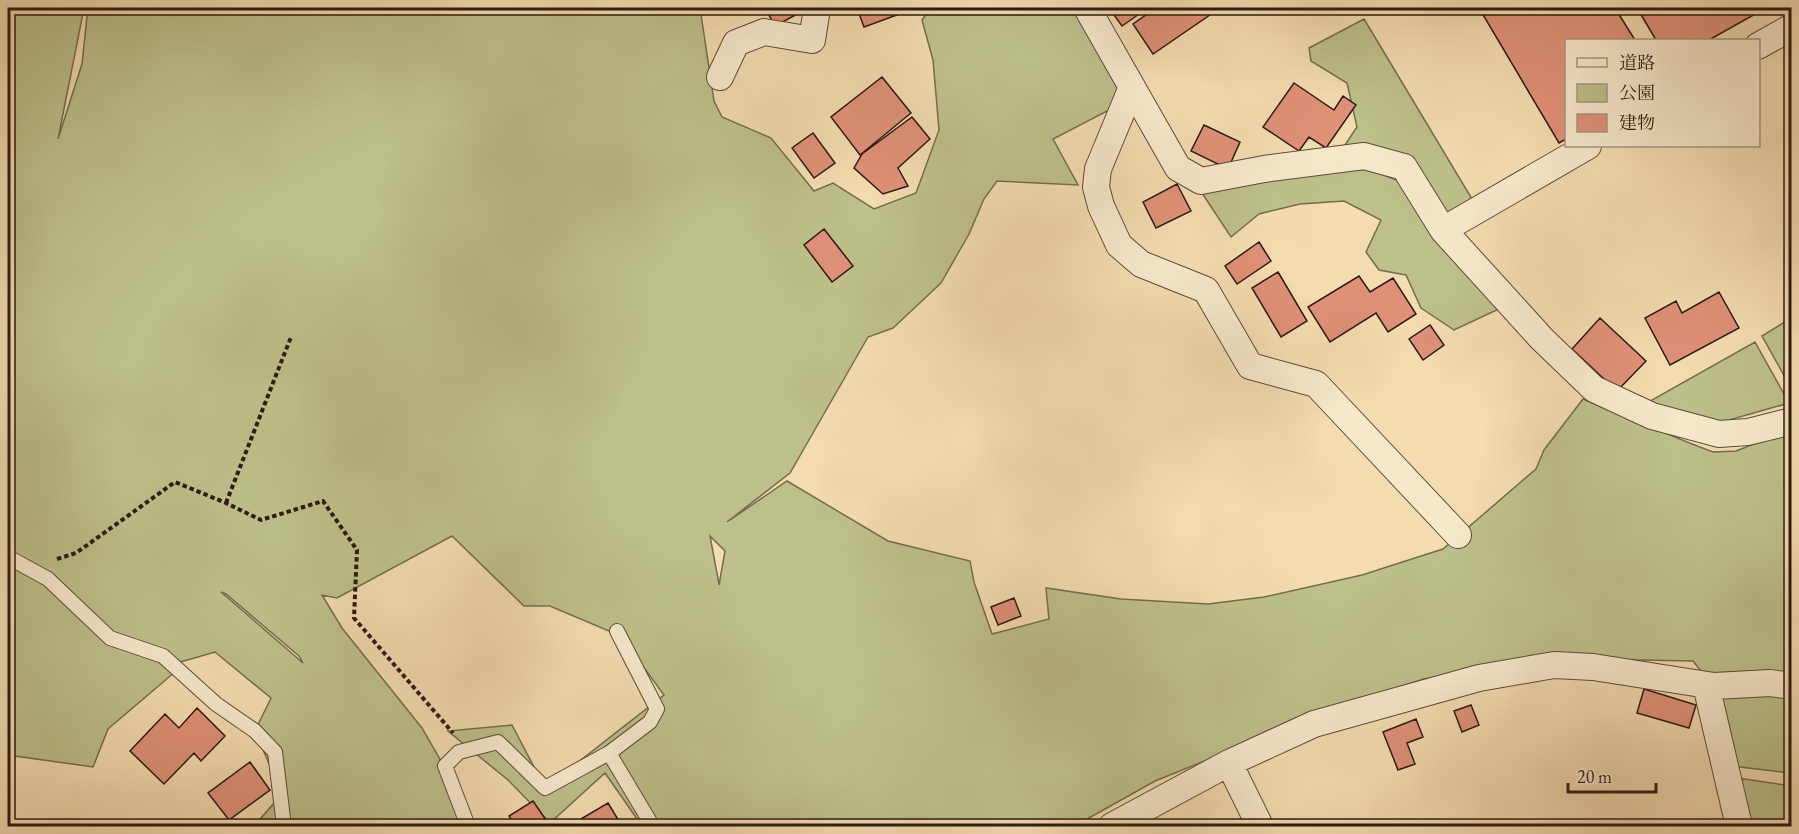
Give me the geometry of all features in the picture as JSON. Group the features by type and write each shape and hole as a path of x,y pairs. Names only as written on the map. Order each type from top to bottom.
{"street":[{"path":"720,77 736,43 764,32 812,40 817,8"},
{"path":"1087,8 1178,168 1201,181 1264,169 1364,156 1404,167 1443,230 1542,339 1594,389 1652,417 1719,434 1748,432 1791,421"},
{"path":"1760,45 1791,27"},
{"path":"1132,87 1098,169 1096,187 1101,206 1119,244 1141,264 1206,290 1250,366 1316,384 1458,535"},
{"path":"1443,230 1586,147"},
{"path":"1112,826 1229,764 1314,724 1479,678 1554,665 1593,667 1714,686 1770,683 1791,686"},
{"path":"1706,685 1737,826"},
{"path":"1229,764 1260,826"}],"lane":[{"path":"8,557 48,579 110,638 163,656 216,704 255,731 275,753 284,826"},
{"path":"468,826 446,766 459,752 498,742 545,788 609,753 650,722 657,709 617,631"},
{"path":"609,753 649,820"}],"path":[{"path":"226,502 291,337"},
{"path":"29,568 76,553 175,482 226,502 261,520 323,501 357,550 354,618 467,750"}],"green space":[{"path":"8,8 84,8 58,139 82,64 88,8 700,8 714,101 722,117 771,138 814,191 833,183 874,209 916,193 939,130 933,60 922,20 930,8 1079,8 1121,84 1115,107 1053,139 1078,185 997,181 984,199 969,234 941,283 893,328 868,337 790,473 727,522 787,481 888,541 970,561 974,582 992,634 1049,619 1046,588 1121,599 1208,604 1264,597 1362,575 1443,549 1536,469 1544,450 1583,399 1713,452 1736,451 1791,433 1791,773 1732,766 1704,675 1693,661 1529,658 1424,679 1301,722 1155,781 1077,826 831,826 832,820 829,826 642,826 605,773 550,823 508,780 448,731 512,725 545,788 664,695 621,636 550,606 524,606 452,536 337,598 322,595 342,628 422,728 449,775 467,826 254,826 282,794 255,731 271,698 215,652 170,665 175,672 108,729 93,767 8,755","holes":["710,536 725,551 719,585 719,584","221,592 299,656 303,663"]},
{"path":"1364,19 1478,209 1449,226 1395,165 1341,151 1357,127 1347,83 1311,61 1309,48"},
{"path":"1370,169 1401,182 1499,309 1454,330 1421,308 1406,275 1379,270 1366,252 1381,220 1344,201 1300,204 1259,214 1231,237 1200,190 1314,171"},
{"path":"1791,318 1791,388 1762,336"},
{"path":"1755,342 1789,403 1722,422 1636,409"},
{"path":"1731,777 1791,786 1791,826 1747,826"}],"building":[{"path":"765,8 801,8 803,11 775,26"},
{"path":"857,8 916,8 864,27"},
{"path":"1109,8 1138,8 1142,12 1122,26"},
{"path":"1147,8 1220,8 1153,54 1133,24 1150,12"},
{"path":"1479,8 1615,8 1634,39 1565,39 1565,140 1559,143"},
{"path":"1637,8 1766,8 1711,39 1655,39"},
{"path":"882,77 911,113 860,155 831,117"},
{"path":"1294,83 1334,110 1343,96 1356,105 1326,148 1309,137 1299,151 1263,127"},
{"path":"912,117 930,139 898,168 908,186 883,194 854,168 862,154"},
{"path":"1204,125 1240,142 1228,169 1191,151"},
{"path":"813,133 835,163 814,178 792,148"},
{"path":"1177,184 1191,211 1156,228 1143,202"},
{"path":"824,229 853,266 832,282 804,245"},
{"path":"1259,242 1271,261 1237,284 1225,266"},
{"path":"1278,272 1307,321 1281,337 1252,288"},
{"path":"1359,276 1370,292 1393,278 1416,314 1388,332 1376,313 1330,342 1308,307"},
{"path":"1719,292 1739,328 1670,365 1645,318 1676,301 1682,313"},
{"path":"1600,318 1646,361 1617,391 1572,349"},
{"path":"1430,325 1444,345 1423,360 1409,339"},
{"path":"1014,598 1021,616 998,625 991,607"},
{"path":"1644,689 1696,705 1689,728 1637,713"},
{"path":"1471,705 1479,725 1462,732 1454,711"},
{"path":"197,708 225,736 201,761 194,753 164,784 130,751 165,714 179,728"},
{"path":"1416,719 1423,737 1407,743 1415,764 1398,770 1383,732"},
{"path":"250,762 270,790 229,820 208,793"},
{"path":"533,801 550,826 516,826 509,816"},
{"path":"608,803 622,826 569,826"}]}
